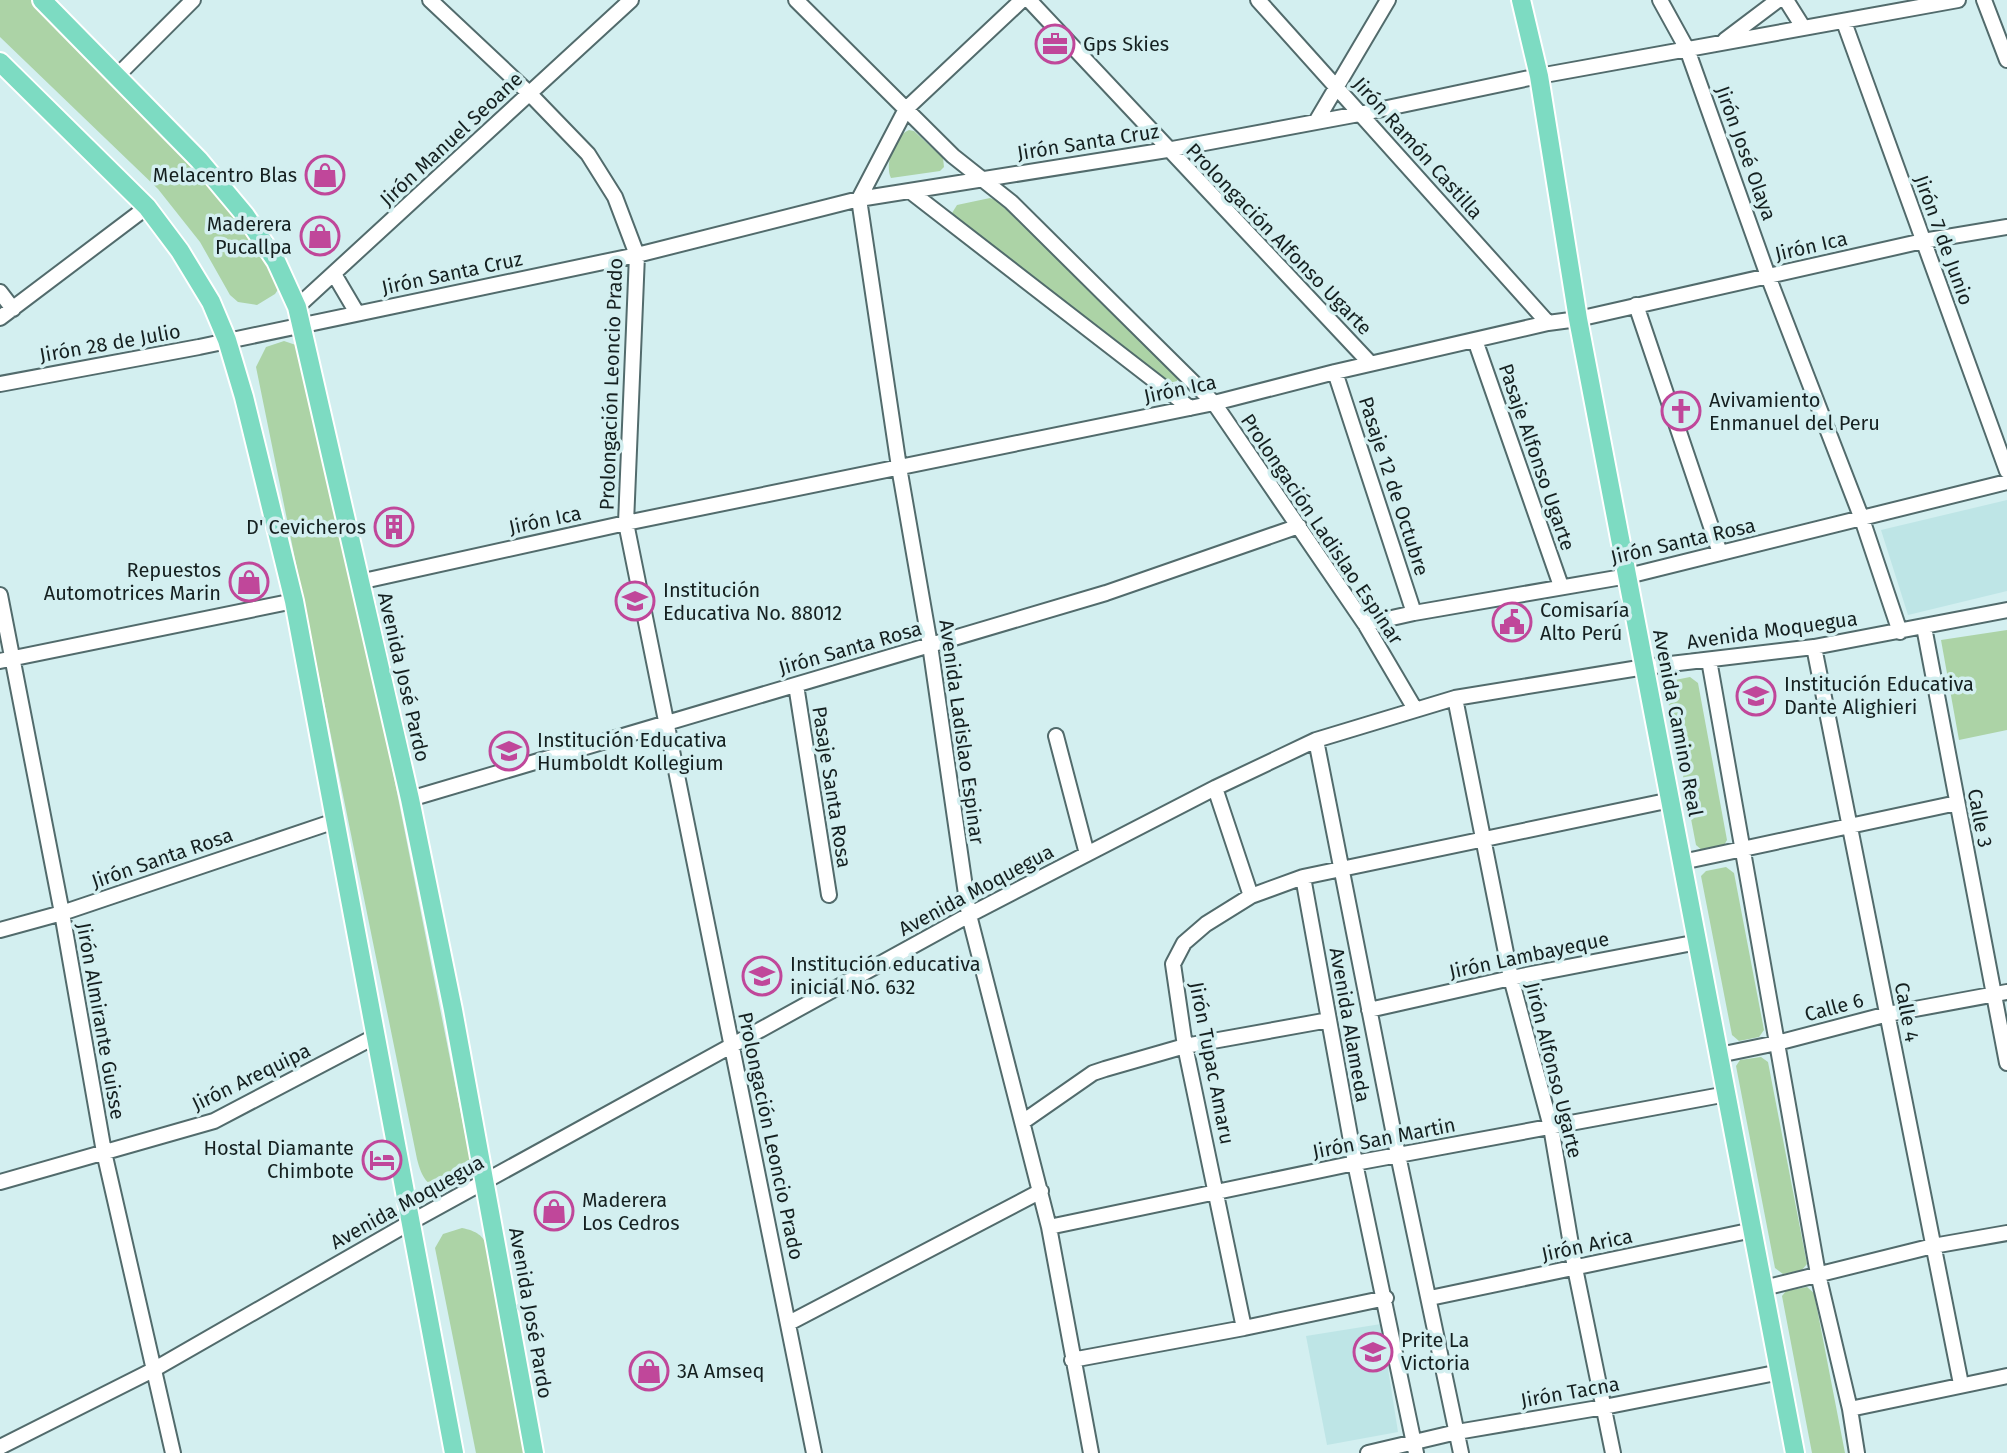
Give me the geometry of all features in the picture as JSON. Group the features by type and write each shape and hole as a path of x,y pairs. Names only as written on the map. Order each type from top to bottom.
{"main road":[{"name":"Avenida José Pardo","path":"42,0 199,160 245,215 276,261 300,316 410,799 453,1010 534,1453"},
{"name":"Avenida Camino Real","path":"1521,0 1539,76 1578,319 1795,1453"},
{"path":"0,62 147,207 180,251 211,302 227,340 294,601 454,1453"}],"street":[{"path":"117,76 193,0"},
{"name":"Prolongación Leoncio Prado","path":"430,0 530,94 588,154 615,197 637,255 626,523 814,1453"},
{"name":"Jirón Manuel Seoane","path":"300,316 334,274 631,0"},
{"name":"Prolongación Ladislao Espinar","path":"796,0 953,156 1011,202 1214,403 1365,624 1415,709"},
{"path":"859,199 906,109 1022,0"},
{"name":"Prolongación Alfonso Ugarte","path":"1029,0 1370,363"},
{"name":"Jirón Ramón Castilla","path":"1258,0 1548,323"},
{"path":"1317,120 1388,0"},
{"name":"Jirón José Olaya","path":"1660,0 1687,49 1768,276 1862,519 1900,632"},
{"path":"1722,43 1778,0"},
{"path":"1786,0 1803,27"},
{"name":"Jirón Santa Cruz","path":"227,340 300,316 357,313 637,255 859,199 1167,150 1539,76 1958,0"},
{"path":"1984,0 2007,60"},
{"name":"Jirón 7 de Junio","path":"1844,22 2007,471"},
{"path":"911,192 1190,408"},
{"name":"Avenida Ladislao Espinar","path":"859,199 899,467 930,645 969,915 1041,1191 1091,1453"},
{"path":"0,318 147,207"},
{"name":"Jirón Ica","path":"359,582 626,523 1214,403 1370,363 1548,323 1578,319 1923,241 2007,227"},
{"path":"334,274 357,313"},
{"path":"0,292 13,309"},
{"path":"1636,305 1720,553"},
{"name":"Jirón 28 de Julio","path":"0,384 227,340"},
{"name":"Pasaje Alfonso Ugarte","path":"1475,340 1561,586"},
{"name":"Pasaje 12 de Octubre","path":"1335,372 1414,613"},
{"name":"Jirón Santa Rosa","path":"1365,624 1628,576 2007,482"},
{"name":"Jirón Santa Rosa","path":"410,799 1106,593 1299,526"},
{"name":"Jirón Almirante Guisse","path":"0,595 7,660 62,913 104,1152 173,1453"},
{"path":"7,660 294,601"},
{"name":"Avenida Moquegua","path":"0,1447 153,1370 411,1222 969,915 1215,788 1316,740 1455,698 1645,667 1814,647 2007,610"},
{"name":"Calle 3","path":"1924,627 1957,803 2000,993 2007,1063"},
{"name":"Calle 4","path":"1814,647 1961,1384"},
{"path":"1709,660 1818,1274 1850,1409 1857,1453"},
{"name":"Pasaje Santa Rosa","path":"796,685 829,895"},
{"name":"Jirón Alfonso Ugarte","path":"1455,698 1511,978 1551,1127 1575,1268 1613,1453"},
{"path":"1056,736 1087,854"},
{"name":"Avenida Alameda","path":"1316,740 1461,1453"},
{"path":"1215,788 1251,896"},
{"path":"1303,877 1671,800"},
{"path":"1682,862 1957,803"},
{"name":"Jirón Santa Rosa","path":"0,930 62,913 335,821"},
{"name":"Avenida Alameda","path":"1303,877 1355,1163 1416,1448"},
{"name":"Jirón Tupac Amaru","path":"1244,1328 1185,1046 1173,964 1184,943 1206,924 1251,896 1303,877"},
{"name":"Jirón Lambayeque","path":"1369,1010 1511,978 1698,942"},
{"name":"Calle 6","path":"1719,1055 1888,1014 2000,993"},
{"path":"1024,1121 1093,1073 1185,1046 1329,1020"},
{"name":"Jirón Arequipa","path":"0,1182 214,1121 376,1036"},
{"name":"Jirón San Martin","path":"1049,1227 1355,1163 1727,1094"},
{"path":"789,1323 1041,1191"},
{"name":"Jirón Arica","path":"1430,1298 1753,1230"},
{"path":"1764,1288 1933,1246 2007,1233"},
{"path":"1072,1360 1386,1298"},
{"name":"Jirón Tacna","path":"1368,1453 1416,1448 1457,1432 1780,1372"},
{"path":"1850,1409 2007,1376"}],"shaded area":[{"path":"2007,500 2007,591 1908,615 1881,530"},
{"path":"1381,1324 1398,1432 1327,1445 1306,1336"}],"green space":[{"path":"0,0 34,0 201,168 266,254 279,288 275,294 257,305 238,302 230,295 200,242 158,189 0,37"},
{"path":"909,130 914,131 943,158 944,167 940,171 891,178 889,166 892,151 899,138"},
{"path":"990,198 1001,202 1177,370 1177,381 1169,383 956,221 952,213 957,205"},
{"path":"284,341 299,346 378,697 470,1159 462,1182 444,1187 427,1181 417,1159 256,367 266,347"},
{"path":"2007,630 2007,730 1959,740 1941,640"},
{"path":"1690,677 1698,683 1727,840 1723,847 1703,851 1696,845 1683,777 1688,762 1679,726 1672,721 1665,686 1670,681"},
{"path":"1726,867 1734,873 1764,1030 1759,1037 1739,1041 1732,1035 1701,876 1706,871"},
{"path":"1761,1057 1768,1062 1807,1264 1802,1270 1783,1274 1775,1268 1736,1066 1740,1060"},
{"path":"462,1228 479,1234 488,1249 527,1453 476,1453 435,1248 443,1234"},
{"path":"1807,1287 1814,1293 1845,1453 1812,1453 1782,1296 1786,1291"}],"place":[{"name":"Gps Skies","path":"1055,44"},
{"name":"Melacentro Blas","path":"325,175"},
{"name":"Maderera Pucallpa","path":"320,236"},
{"name":"Avivamiento Enmanuel del Peru","path":"1681,411"},
{"name":"D' Cevicheros","path":"394,527"},
{"name":"Repuestos Automotrices Marin","path":"249,582"},
{"name":"Institución Educativa No. 88012","path":"635,601"},
{"name":"Comisaría Alto Perú","path":"1512,622"},
{"name":"Institución Educativa Dante Alighieri","path":"1756,696"},
{"name":"Institución Educativa Humboldt Kollegium","path":"509,751"},
{"name":"Institución educativa inicial No. 632","path":"762,976"},
{"name":"Hostal Diamante Chimbote","path":"382,1160"},
{"name":"Maderera Los Cedros","path":"554,1211"},
{"name":"Prite La Victoria","path":"1373,1352"},
{"name":"3A Amseq","path":"649,1371"}]}
